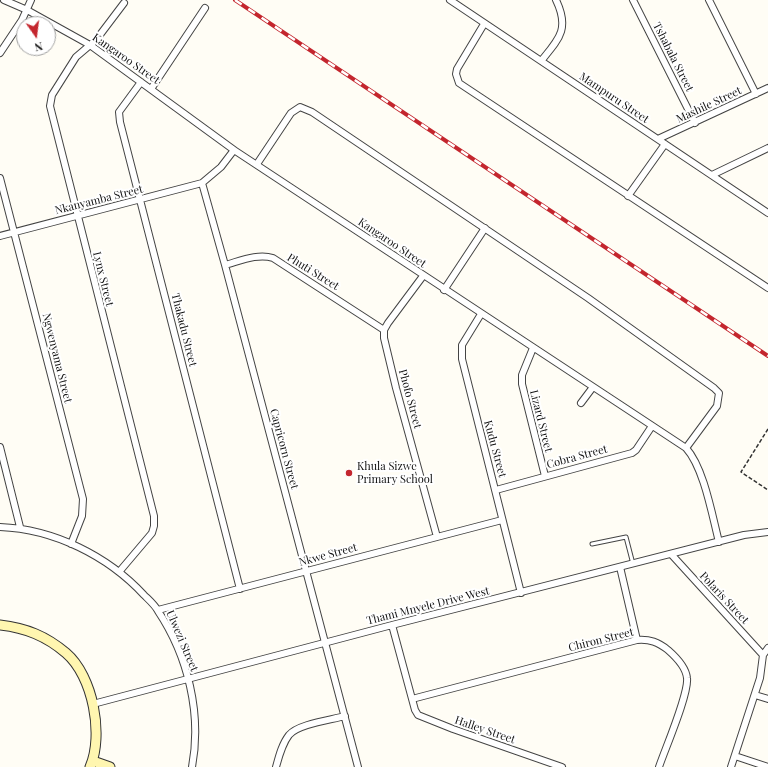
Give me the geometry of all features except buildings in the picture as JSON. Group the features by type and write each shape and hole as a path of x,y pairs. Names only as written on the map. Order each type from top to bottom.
{"street":[{"name":"Kangaroo Street","path":"4,0 27,10 90,46 234,150 444,290 686,448 698,467 719,542"},
{"path":"0,53 27,10 31,0"},
{"name":"Mampuru Street","path":"450,0 712,176 766,209"},
{"path":"541,61 559,38 562,31 563,16 556,0"},
{"name":"Tshabala Street","path":"633,0 696,123"},
{"path":"709,0 756,94"},
{"name":"Lynx Street","path":"120,572 152,533 154,516 50,106 52,95 76,56 90,46 124,2"},
{"path":"151,89 206,8"},
{"path":"484,24 457,70 456,74 460,82 628,196 768,288"},
{"name":"Thakadu Street","path":"141,82 122,107 119,117 240,589"},
{"name":"Mashile Street","path":"658,139 696,123 768,88"},
{"path":"257,164 291,113 300,107 306,108 588,298 714,388 719,393 717,406 686,448"},
{"path":"628,196 665,144"},
{"path":"712,176 768,148"},
{"path":"202,183 221,167 234,150"},
{"name":"Ngwenyama Street","path":"0,178 82,499 82,516 71,544"},
{"name":"Nkanyamba Street","path":"0,236 202,183"},
{"name":"Capricorn Street","path":"202,183 358,767"},
{"path":"444,290 485,228"},
{"name":"Phuti Street","path":"225,265 255,257 267,256 273,258 384,330"},
{"path":"384,330 423,276"},
{"name":"Kudu Street","path":"481,314 462,345 461,355 521,593"},
{"name":"Phofo Street","path":"384,330 384,338 396,388 437,537"},
{"name":"Lizard Street","path":"533,348 522,375 522,384 545,476"},
{"path":"581,403 593,387"},
{"name":"Cobra Street","path":"496,490 632,453 636,450 652,426"},
{"path":"0,447 20,527"},
{"name":"Nkwe Street","path":"158,610 502,520"},
{"name":"Ulwezi Street","path":"0,526 20,527 71,544 120,572 158,610 182,659 193,701 195,734 192,767"},
{"name":"Thami Mnyele Drive West","path":"93,704 392,625 744,535 768,532"},
{"name":"Polaris Street","path":"671,554 763,655"},
{"path":"620,567 637,640"},
{"path":"0,625 23,628 35,633 67,654 78,667 93,704 97,735 92,764 110,767"},
{"name":"Halley Street","path":"392,625 412,699 418,715 562,767"},
{"name":"Chiron Street","path":"412,699 637,640 653,641 664,647 679,662 687,677 687,685 683,699 659,767"},
{"path":"731,767 763,669 763,655 768,648"},
{"path":"755,694 768,699"},
{"path":"276,767 284,745 290,734 306,726 345,716"},
{"path":"735,756 768,767"}],"lane":[{"path":"592,544 626,537 633,564"}],"path":[{"path":"768,429 741,472 768,490"}],"railway":[{"path":"235,0 768,356"}],"place":[{"name":"Khula Sizwe Primary School","path":"349,473"}]}
